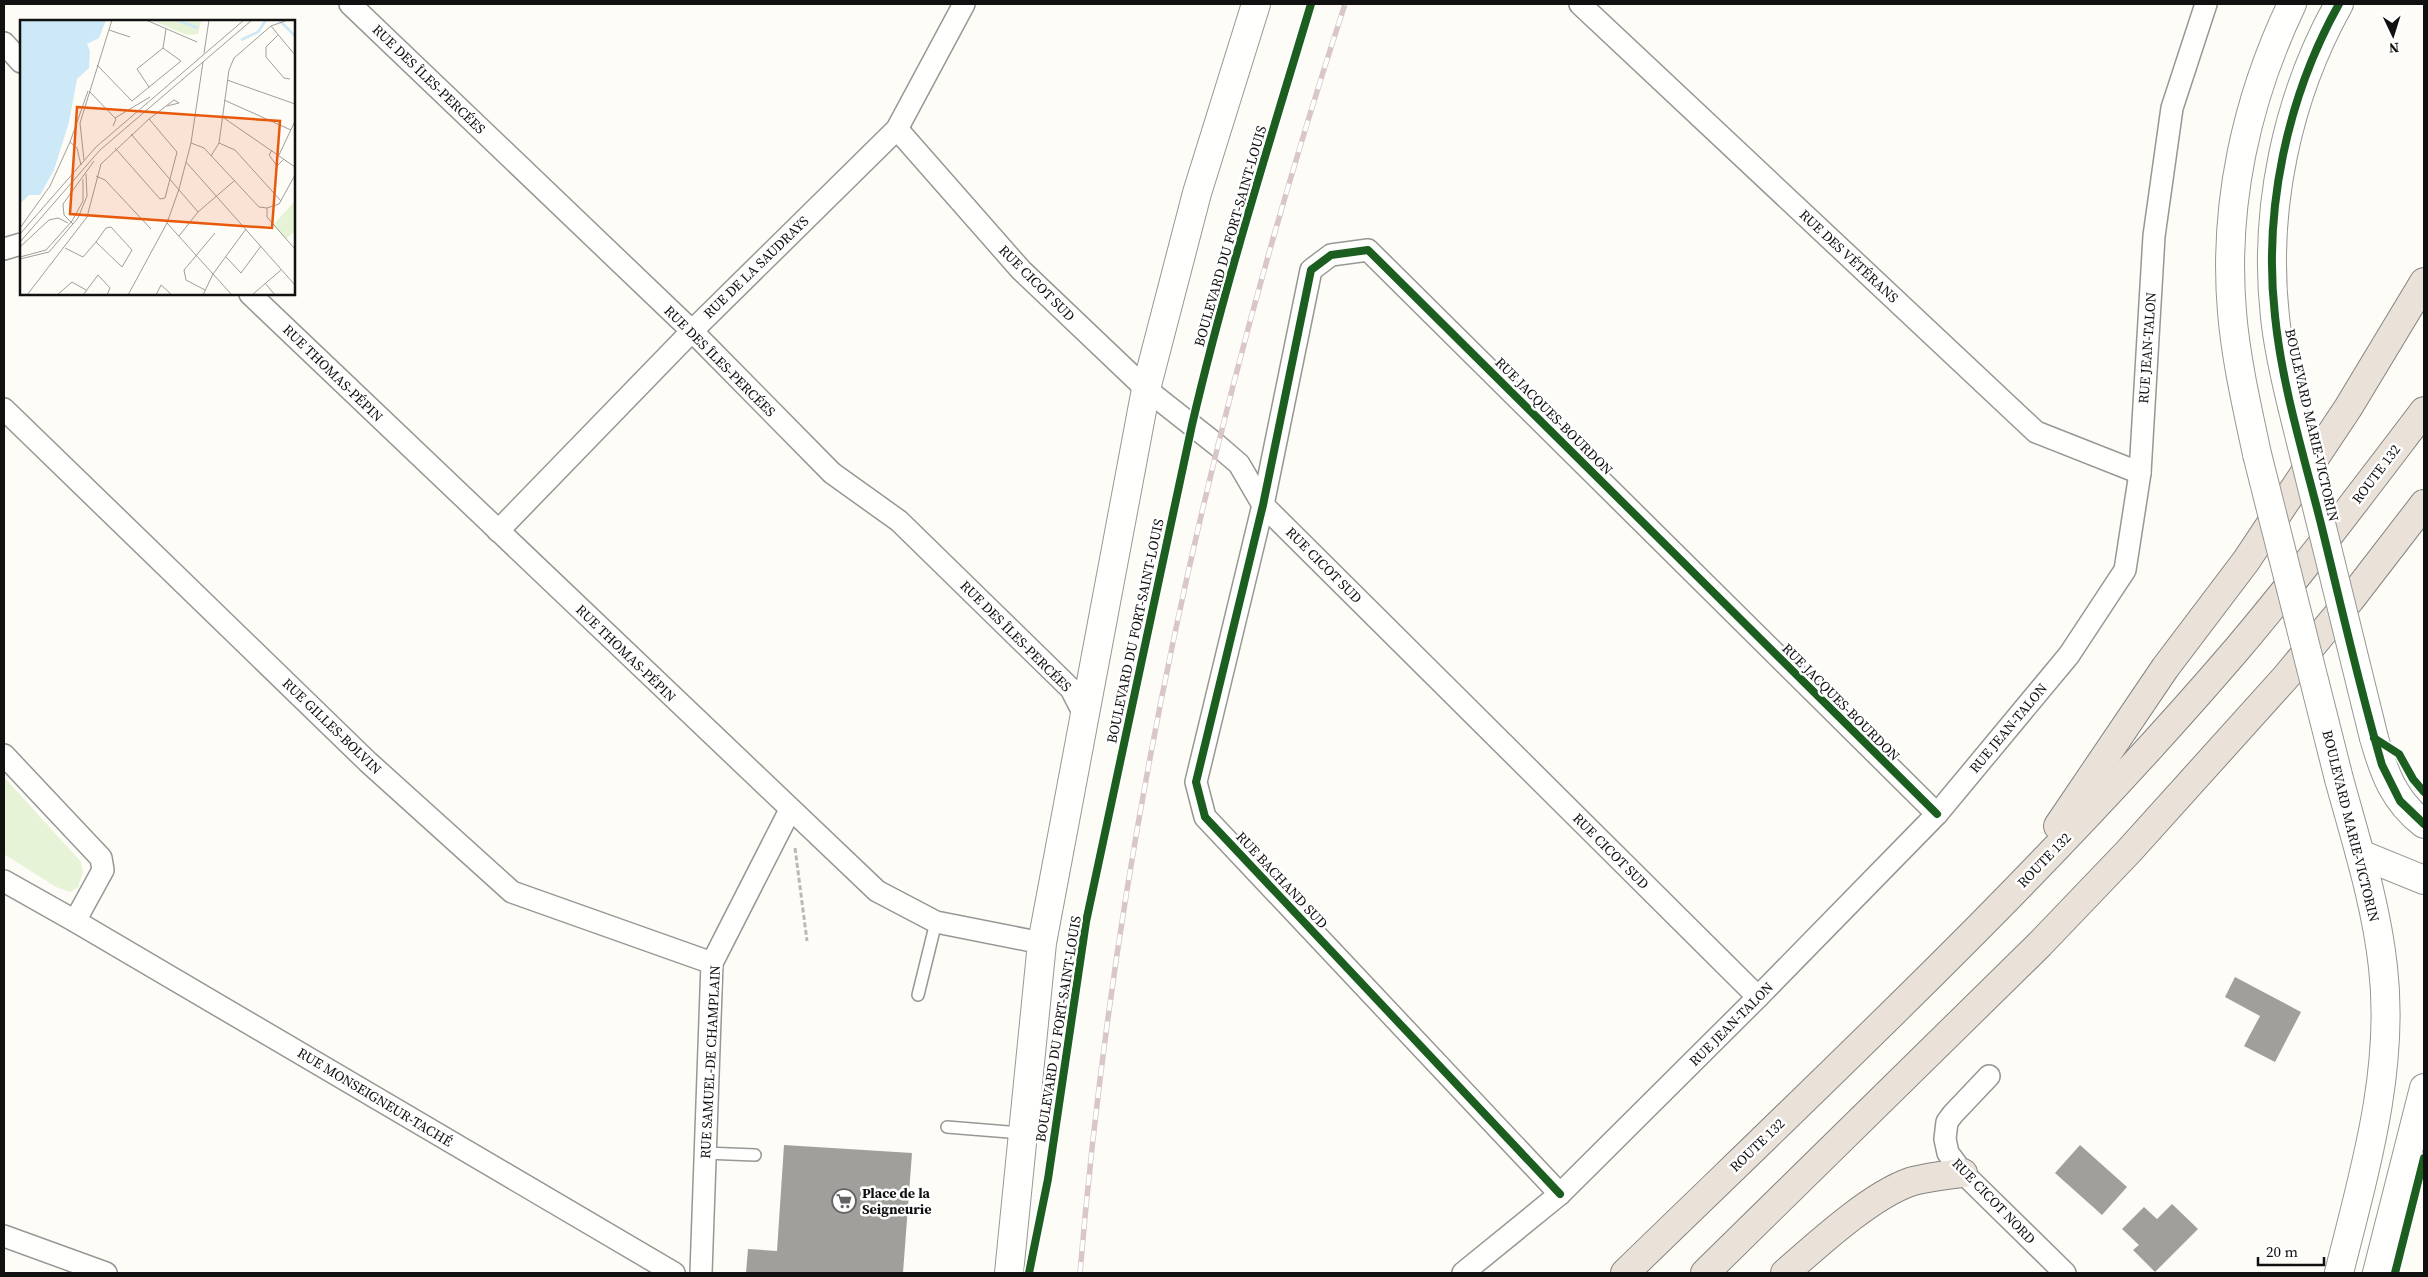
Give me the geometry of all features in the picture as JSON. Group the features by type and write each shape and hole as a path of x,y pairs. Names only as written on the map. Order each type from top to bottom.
{"highway":[{"path":"2011,894 2165,668 2246,561 2348,408 2424,282"},
{"name":"ROUTE 132","path":"1625,1273 2011,894 2118,782 2238,647 2326,540 2424,411"},
{"path":"1705,1273 2040,944 2142,838 2285,678 2350,600 2424,504"},
{"path":"1786,1273 1842,1226 1884,1195 1909,1182 1963,1172"}],"street":[{"name":"RUE DES ÎLES-PERCÉES","path":"350,4 692,331 832,473 899,521 1071,688 1086,718"},
{"name":"RUE DE LA SAUDRAYS","path":"498,531 692,331 897,130 964,4"},
{"name":"BOULEVARD DU FORT-SAINT-LOUIS","path":"1009,1273 1042,943 1086,718 1146,389 1198,193 1256,4"},
{"name":"RUE DES VÉTÉRANS","path":"1580,4 2036,432 2140,473"},
{"name":"RUE JEAN-TALON","path":"1463,1273 1560,1194 1758,997 1937,814 2069,655 2124,570 2140,473 2154,236 2172,108 2206,4"},
{"name":"BOULEVARD MARIE-VICTORIN","path":"2292,4 2270,51 2254,100 2240,161 2232,225 2231,285 2235,340 2257,454 2339,779 2360,854 2380,943 2383,968 2386,1027 2380,1092 2374,1130 2339,1273"},
{"name":"BOULEVARD MARIE-VICTORIN","path":"2339,4 2310,66 2296,107 2282,163 2274,210 2272,262 2275,317 2292,406 2382,766 2393,791 2409,811 2424,824"},
{"path":"4,43 20,61"},
{"name":"RUE CICOT SUD","path":"897,130 1021,270 1146,389 1238,464 1263,505 1758,997"},
{"path":"4,249 20,244"},
{"name":"RUE JACQUES-BOURDON","path":"1263,505 1311,270 1331,254 1368,250 1937,814"},
{"name":"RUE THOMAS-PÉPIN","path":"251,295 877,891 936,922 1042,943"},
{"name":"RUE GILLES-BOLVIN","path":"4,409 368,762 512,892 712,964"},
{"name":"RUE BACHAND SUD","path":"1263,505 1196,782 1205,817 1560,1194"},
{"path":"4,755 101,858 102,870 75,921"},
{"name":"RUE SAMUEL-DE CHAMPLAIN","path":"701,1273 712,964 790,810"},
{"path":"2360,854 2424,880"},
{"name":"RUE MONSEIGNEUR-TACHÉ","path":"4,881 674,1273"},
{"name":"RUE CICOT NORD","path":"1989,1076 1953,1114 1945,1131 1944,1139 1948,1154 1963,1172 2065,1273"},
{"path":"2377,1273 2424,1088"},
{"path":"4,1236 106,1273"}],"lane":[{"path":"918,995 936,922"},
{"path":"948,1126 1022,1133"},
{"path":"705,1153 755,1155"}],"path":[{"path":"795,847 807,941"}],"green space":[{"path":"4,777 81,862 83,872 78,887 70,892 56,887 4,854"}],"building":[{"path":"2235,977 2301,1012 2275,1062 2244,1046 2260,1016 2225,997"},
{"name":"Place de la Seigneurie","path":"784,1145 912,1153 903,1273 746,1273 748,1249 777,1251"},
{"path":"2080,1145 2127,1187 2102,1215 2055,1173"},
{"path":"2172,1204 2198,1229 2155,1272 2133,1250 2139,1245 2122,1229 2144,1207 2157,1219"}],"railway":[{"path":"1080,1273 1096,1111 1118,950 1144,790 1175,631 1211,473 1252,315 1296,159 1345,4"}],"cycle path":[{"path":"1029,1273 1048,1179 1086,922 1192,425 1233,266 1311,4"},
{"path":"2339,4 2305,77 2283,155 2276,195 2273,236 2272,276 2275,316 2278,342 2294,421 2382,765 2400,801 2424,824"},
{"path":"1560,1194 1205,817 1196,782 1263,505 1311,270 1331,255 1368,250 1937,814"},
{"path":"2374,738 2399,754 2413,779 2424,792"},
{"path":"2395,1273 2424,1158"}],"place":[{"name":"Place de la Seigneurie","path":"844,1201"}]}
